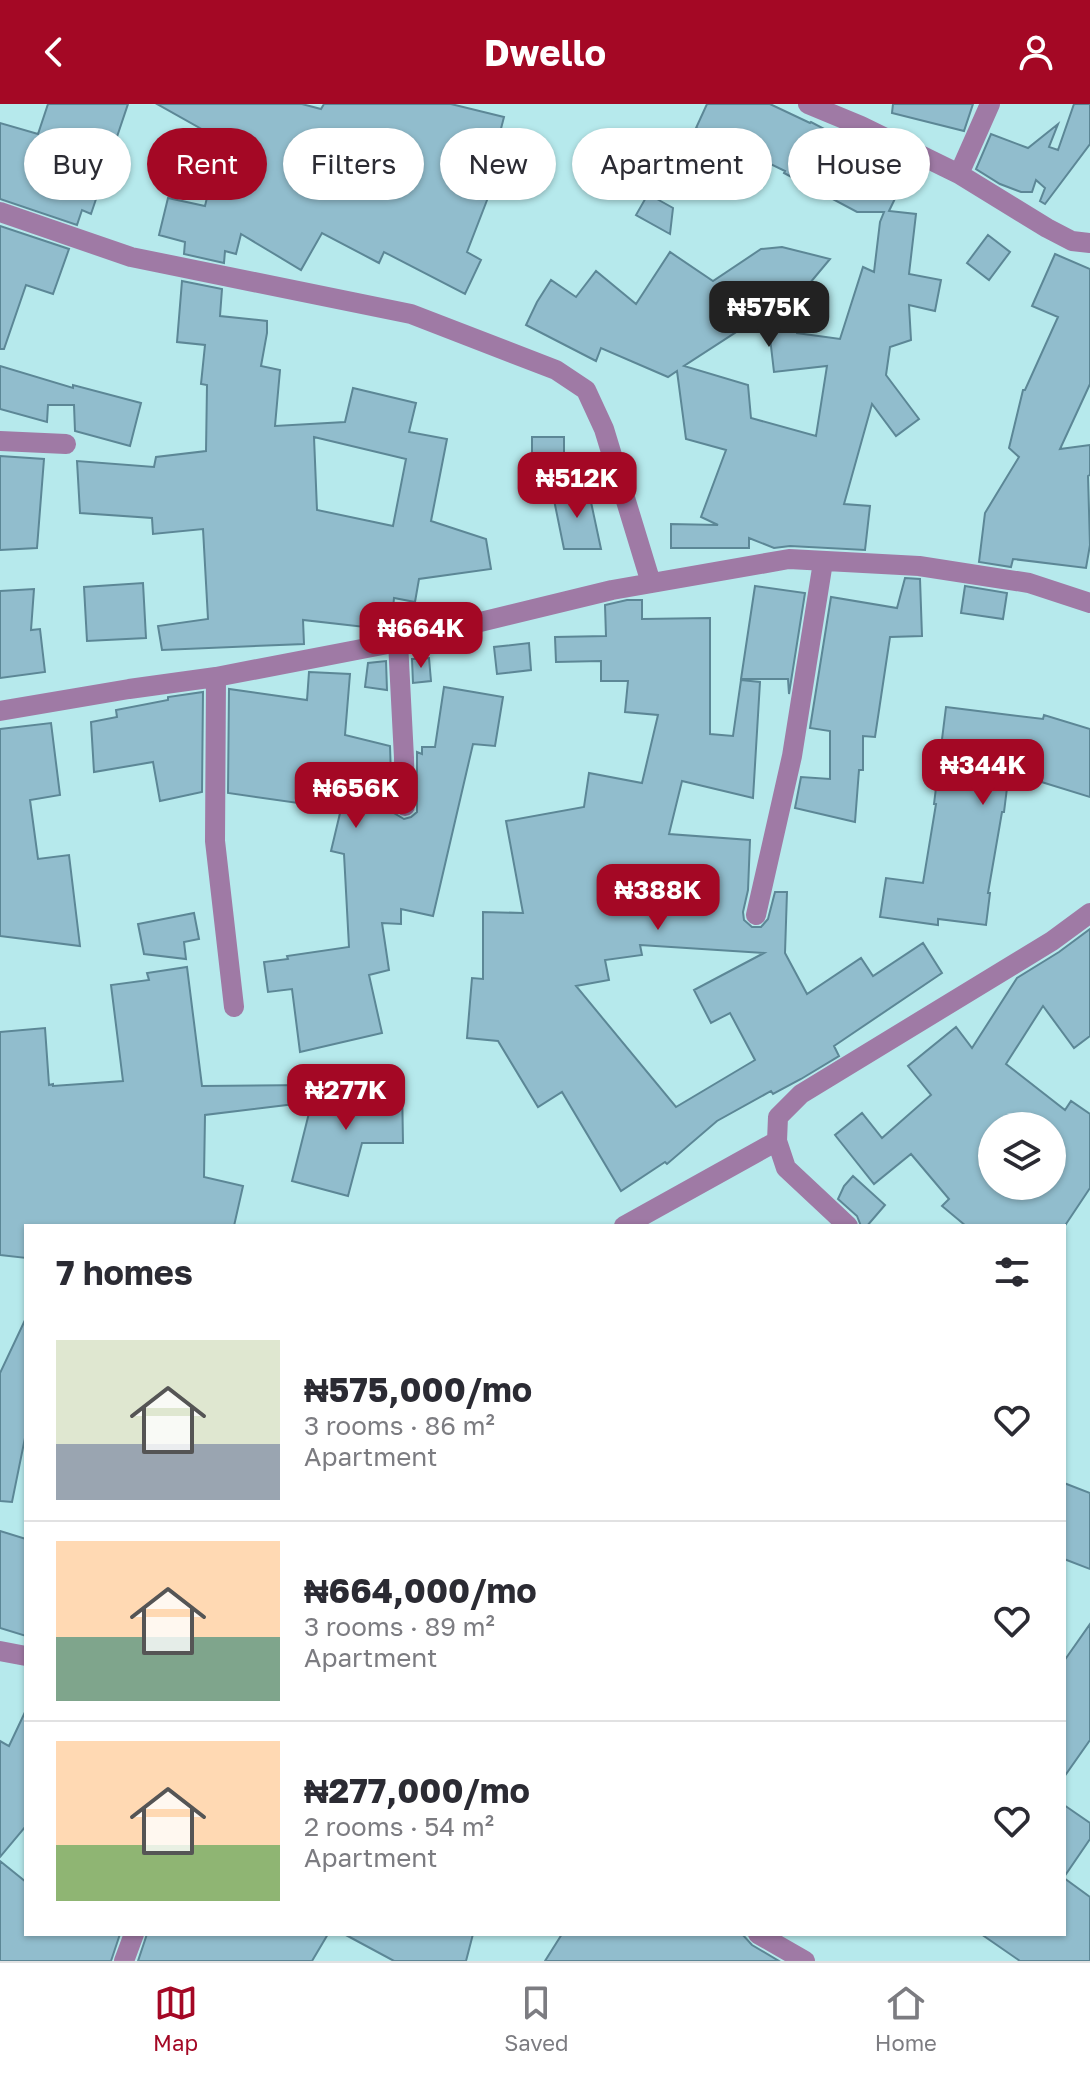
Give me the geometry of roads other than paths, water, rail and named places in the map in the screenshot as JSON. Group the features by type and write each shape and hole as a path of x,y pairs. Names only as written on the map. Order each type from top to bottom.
{"street":[{"path":"808,104 959,174 1072,241 1090,243"},
{"path":"959,174 990,104"},
{"path":"0,212 131,257 411,314 556,370 586,390 604,429 651,583"},
{"path":"0,441 66,444"},
{"path":"0,711 216,677 398,642 612,590 789,559 919,566 1029,583 1090,603"},
{"path":"756,915 792,756 823,562"},
{"path":"398,642 405,806"},
{"path":"216,677 215,841 234,1007"},
{"path":"846,1224 786,1168 777,1141 778,1117 801,1094 1052,941 1090,913"},
{"path":"628,1224 777,1141"},
{"path":"0,1651 24,1656"},
{"path":"124,1961 133,1936"},
{"path":"761,1936 805,1961"}]}
